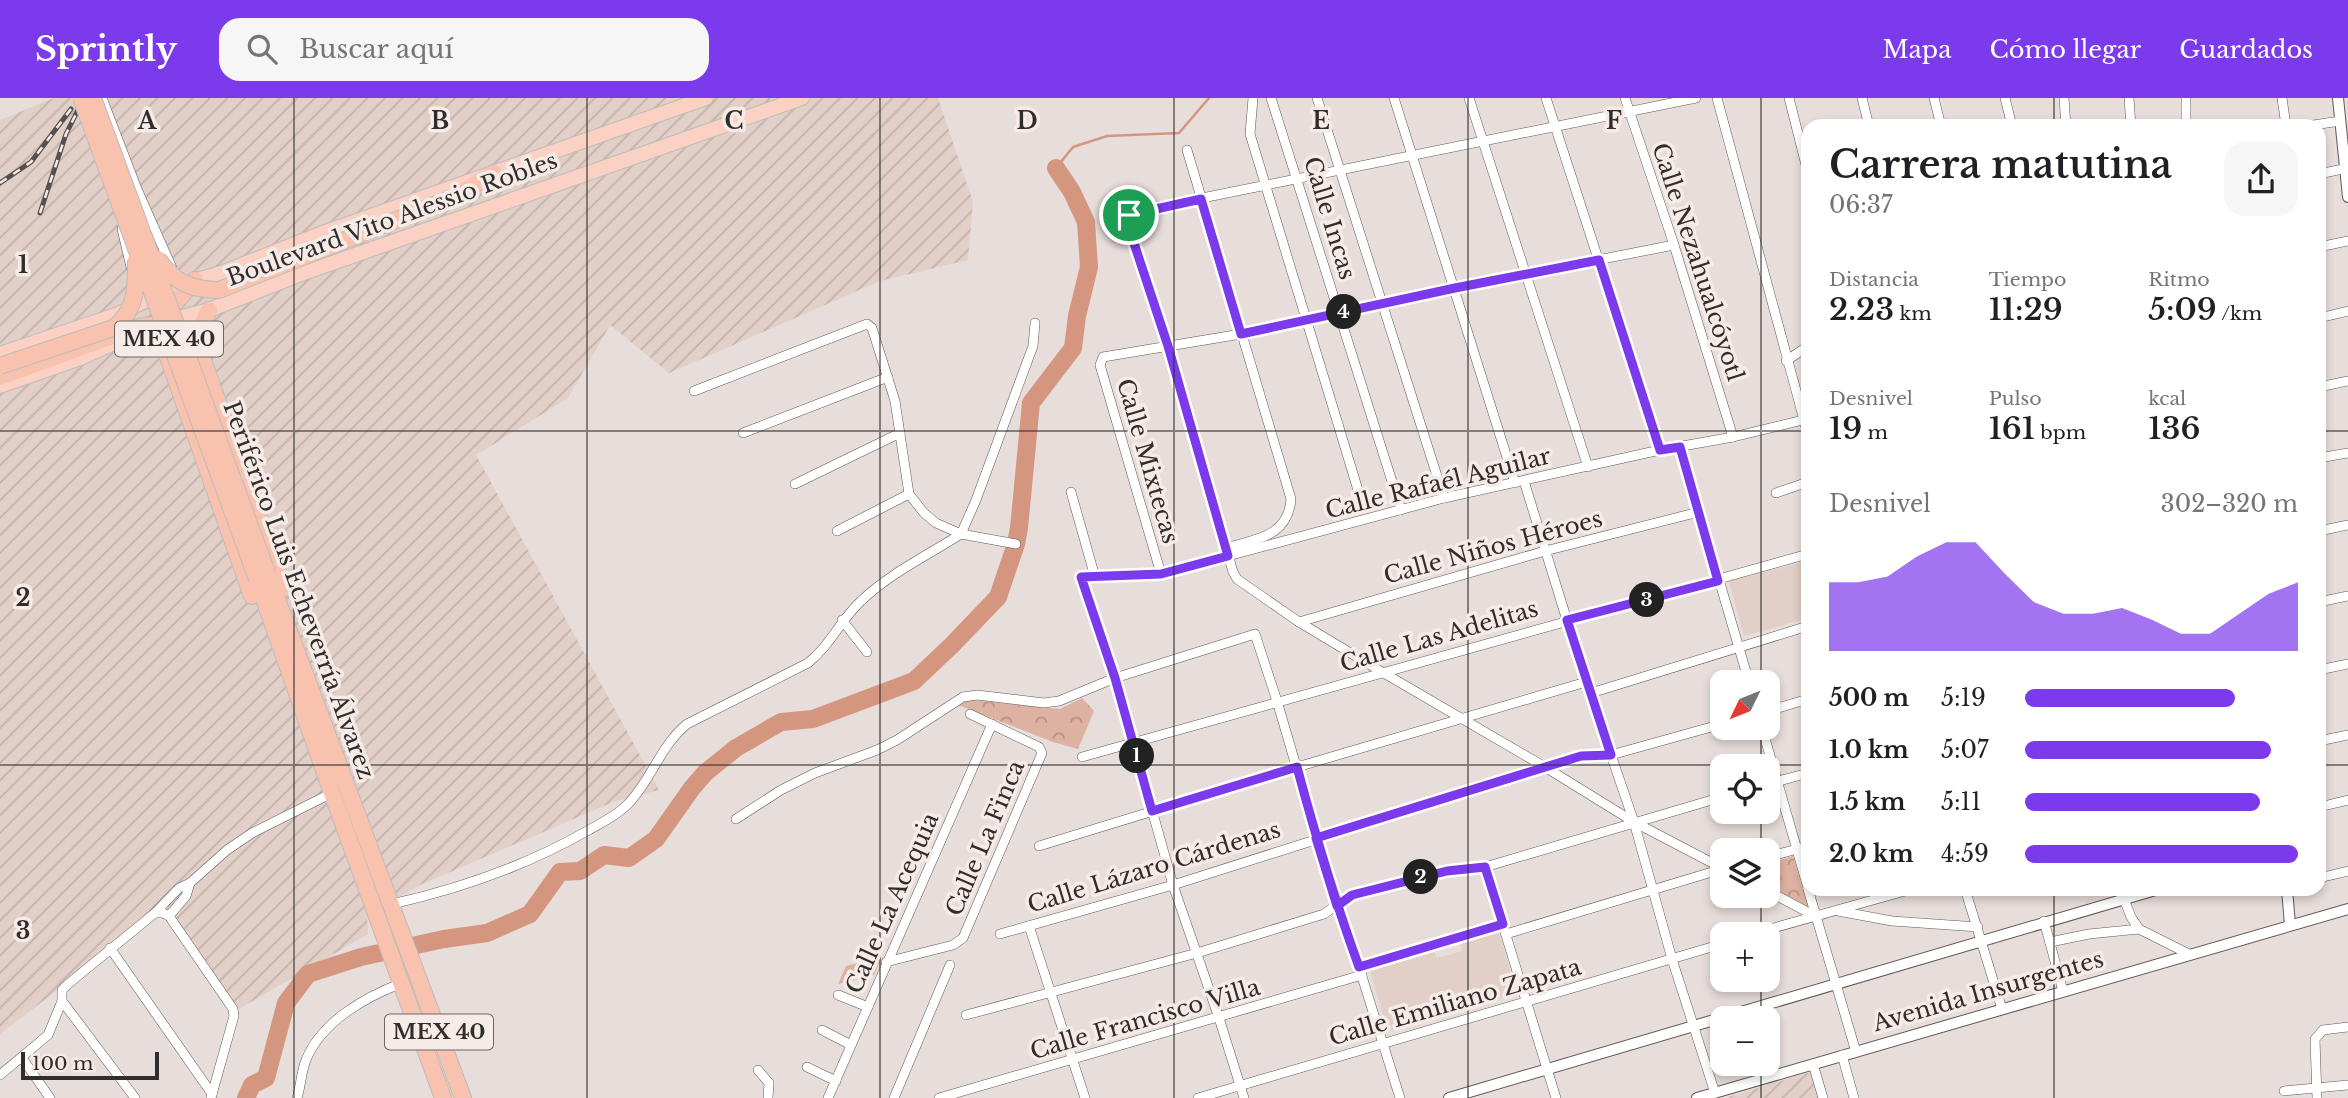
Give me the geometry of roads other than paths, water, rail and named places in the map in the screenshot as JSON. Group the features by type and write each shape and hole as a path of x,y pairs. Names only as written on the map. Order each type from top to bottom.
{"highway":[{"name":"Periférico Luis Echeverría Álvarez","path":"81,98 141,242"},
{"name":"Periférico Luis Echeverría Álvarez","path":"93,98 141,242 262,577 289,670 332,793 443,1098"},
{"path":"141,242 164,268 184,285 197,289 219,290 452,198 494,173"},
{"path":"0,366 119,324 135,299 141,242"},
{"path":"158,324 200,279"},
{"path":"209,310 199,329 198,346 283,585 290,608 290,635"},
{"path":"158,324 169,363 265,632 275,652 289,670"},
{"path":"0,377 134,328 158,324 180,331 198,346"},
{"path":"169,363 176,350 183,346 198,346"},
{"name":"Periférico Luis Echeverría Álvarez","path":"262,577 290,635 463,1098"}],"main road":[{"name":"Boulevard Vito Alessio Robles","path":"0,354 116,315 177,286 220,273 325,232 706,98"},
{"name":"Boulevard Vito Alessio Robles","path":"0,386 78,359 158,324 209,310 348,257 784,101 802,98"},
{"path":"169,263 185,275 200,279"},
{"path":"220,273 222,291 232,301"},
{"path":"158,324 177,286"}],"street":[{"path":"75,98 118,215 134,279 128,302 116,315"},
{"path":"102,98 177,286"},
{"path":"1253,98 1250,134 1361,500"},
{"name":"Calle Incas","path":"1271,98 1401,510"},
{"path":"1317,98 1444,498"},
{"path":"1394,98 1519,482 1545,551 1634,822 1671,959 1715,1093"},
{"path":"1469,98 1588,467"},
{"path":"1546,98 1660,450"},
{"name":"Calle Nezahualcóyotl","path":"1625,98 1733,437"},
{"path":"1696,98 1201,199 1129,215 1127,222 1168,346 1237,579 1299,622 1382,672 1634,822 1710,862"},
{"path":"1717,98 1786,361 1801,397"},
{"path":"1789,98 1801,145"},
{"path":"1862,98 1867,119"},
{"path":"1934,98 1939,119"},
{"path":"2005,98 2010,119"},
{"path":"2064,98 2066,119"},
{"path":"2129,98 2130,119"},
{"path":"2186,98 2186,119"},
{"path":"2282,98 2285,119"},
{"path":"2341,99 2340,121 2348,197"},
{"path":"2326,123 2340,121"},
{"path":"1187,150 1291,499 1287,520 1273,532 1227,552"},
{"path":"2326,172 2346,168"},
{"path":"2326,246 2348,241"},
{"path":"1168,346 1241,334 1674,245"},
{"path":"134,279 145,284 159,281 169,263"},
{"path":"2326,316 2348,311"},
{"path":"392,904 468,883 550,852 619,813 640,791 676,733 687,724 808,663 824,648 842,621 864,597 961,534 1030,356 1035,323"},
{"path":"694,391 867,324 872,328 895,401 909,494 930,518 961,534 1016,544"},
{"name":"Calle Mixtecas","path":"1161,574 1100,365 1106,356 1168,346"},
{"path":"1786,361 1801,351"},
{"path":"743,433 888,377"},
{"path":"2326,386 2348,381"},
{"name":"Calle Rafaél Aguilar","path":"1115,678 1081,577 1161,574 1227,552 1444,498 1660,450 1733,437 1801,420"},
{"path":"795,484 900,433"},
{"path":"1680,447 1745,670"},
{"path":"2326,457 2348,453"},
{"path":"1776,493 1801,484"},
{"path":"1071,492 1095,577"},
{"path":"837,531 909,494"},
{"name":"Calle Niños Héroes","path":"1299,622 1545,551 1699,512"},
{"path":"2326,530 2348,525"},
{"name":"Calle Las Adelitas","path":"1082,757 1801,556"},
{"path":"2326,601 2348,596"},
{"path":"842,621 867,652"},
{"path":"1591,693 1801,628"},
{"path":"736,819 781,790 815,773 866,755 897,740 963,697 976,695 1044,703 1059,701 1115,678 1255,634 1337,906 1400,1098"},
{"path":"2326,669 2348,664"},
{"path":"1115,678 1173,885 1244,1098"},
{"path":"1039,846 1586,682"},
{"path":"1780,707 1801,701"},
{"path":"970,714 992,724"},
{"name":"Calle La Finca","path":"886,962 960,942 966,933 1042,753 1041,749 992,724"},
{"name":"Calle La Acequia","path":"828,1098 992,724"},
{"name":"Calle Lázaro Cárdenas","path":"1000,934 1173,885 1581,756 1611,755 1710,727"},
{"path":"2326,740 2348,736"},
{"path":"1780,781 1801,775"},
{"path":"0,1075 48,1035 62,1002 62,990 155,913 179,888 190,883 227,850 252,833 332,793"},
{"path":"966,1016 1196,953 1324,914 1352,895 1447,871 1485,867 1710,800"},
{"path":"2326,805 2348,800"},
{"path":"1780,804 1801,864"},
{"path":"1780,854 1801,848"},
{"path":"1485,867 1556,1098"},
{"path":"2326,876 2348,871"},
{"name":"Calle Francisco Villa","path":"939,1098 1219,1018 1360,971 1505,929 1652,891 1710,872"},
{"path":"169,916 186,896 190,883"},
{"path":"1810,896 1856,1052"},
{"path":"1780,926 1888,896"},
{"path":"1967,896 2002,1009"},
{"path":"1449,1098 1982,940 2116,896"},
{"path":"2123,896 2138,929"},
{"path":"2288,896 2290,925"},
{"path":"1780,897 1815,916"},
{"name":"Avenida Insurgentes","path":"1697,1098 2348,909"},
{"path":"1836,911 1892,921 1978,927"},
{"path":"155,913 169,916 227,999 234,1016 211,1096"},
{"path":"2043,921 2063,991"},
{"path":"1029,926 1085,1098"},
{"path":"2050,943 2101,932 2138,929 2189,954"},
{"path":"110,948 211,1096"},
{"name":"Calle Emiliano Zapata","path":"1198,1098 1710,948"},
{"path":"894,1098 950,965"},
{"path":"297,1098 305,1062 316,1040 358,1004 399,976"},
{"path":"838,995 868,1007"},
{"path":"62,1002 135,1098"},
{"path":"2317,1098 2315,1039 2320,1031 2348,1027"},
{"path":"822,1030 851,1045"},
{"path":"1842,1055 1854,1098"},
{"path":"22,1058 50,1098"},
{"path":"1813,1064 1824,1098"},
{"path":"807,1067 836,1081"},
{"path":"758,1070 769,1083 768,1098"},
{"path":"2284,1091 2348,1085"}],"waterway":[{"path":"1056,168 1073,147 1107,136 1179,133 1209,98"},
{"path":"246,1098 252,1085 266,1078 286,1003 308,974 361,957 444,939 487,933 530,914 560,872 580,871 604,855 629,858 656,839 705,773 736,748 781,722 813,719 914,681 998,597 1019,528 1031,403 1073,348 1077,316 1089,267 1086,222 1072,192 1056,168"}],"railway":[{"path":"40,213 66,134 84,98"},
{"path":"0,183 31,162 71,109"}]}
